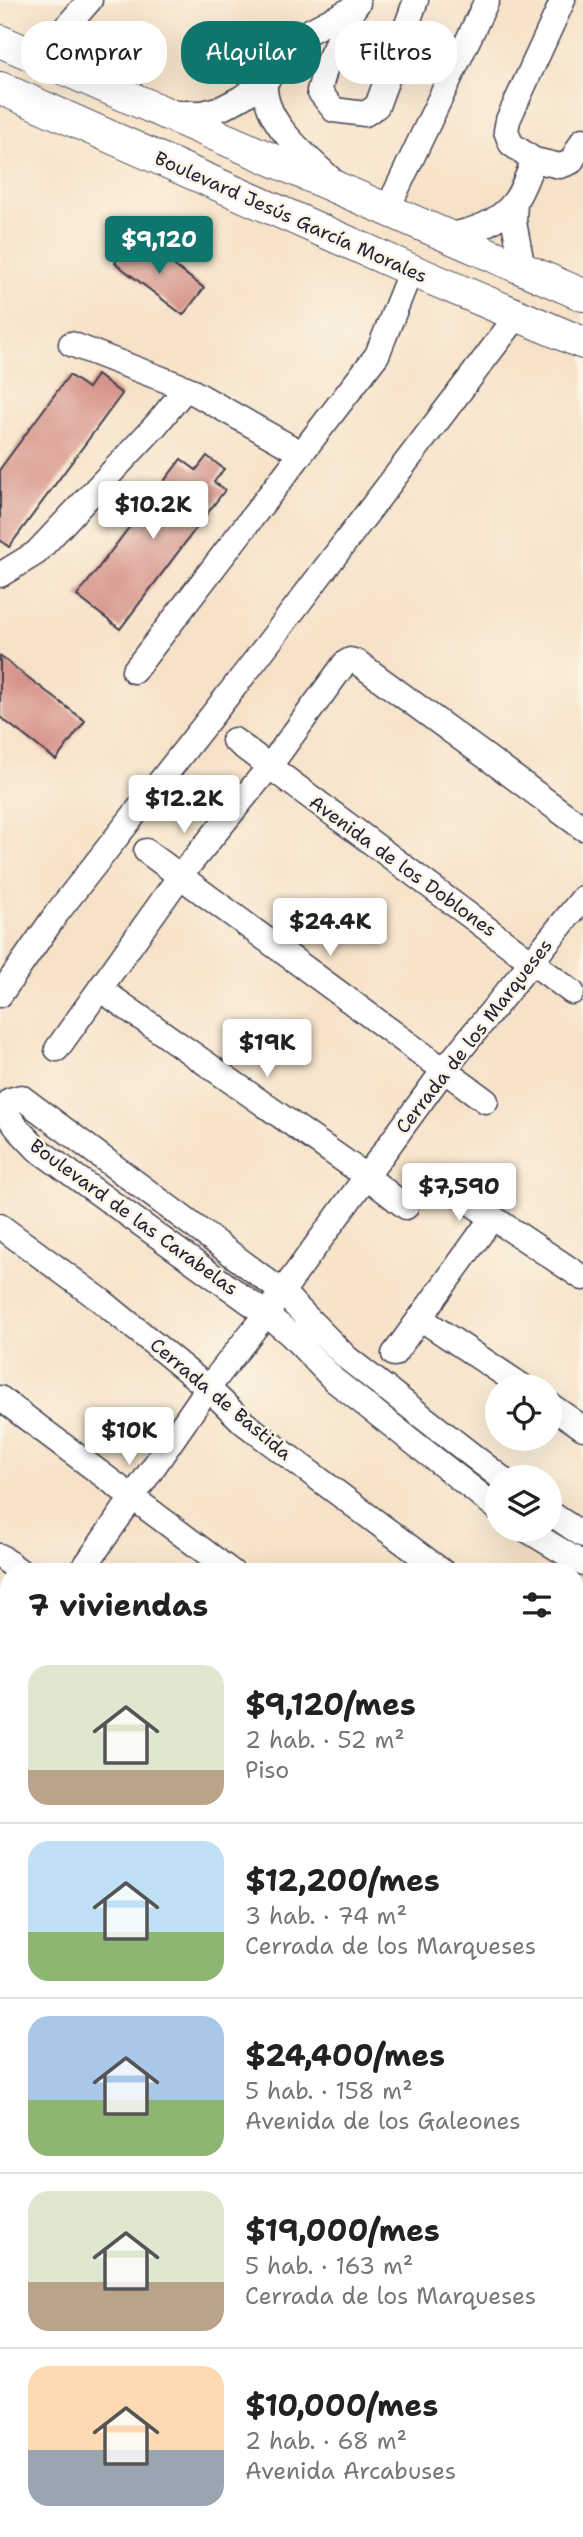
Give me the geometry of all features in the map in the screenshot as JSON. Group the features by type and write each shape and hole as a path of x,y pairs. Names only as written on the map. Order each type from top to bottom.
{"main road":[{"path":"0,41 21,50"},
{"path":"97,84 583,295"},
{"name":"Boulevard Jesús García Morales","path":"0,88 583,343"}],"street":[{"path":"71,21 90,0"},
{"path":"357,4 327,64 319,91 334,110 365,114 377,106 416,0"},
{"path":"387,210 486,0"},
{"path":"563,0 508,120 506,131 511,144 534,160 560,166 571,162 583,140"},
{"path":"321,25 357,4"},
{"path":"163,113 203,113 224,107 262,84"},
{"path":"265,84 264,92 270,110 282,128 344,191"},
{"path":"523,269 514,222 515,201 534,160"},
{"path":"446,236 477,230 495,219 515,201"},
{"path":"134,671 377,355 411,270"},
{"path":"0,995 57,913 518,316"},
{"path":"71,344 186,388 301,453"},
{"path":"0,575 36,553 156,425 186,388"},
{"path":"57,1049 180,876 269,767 350,660 357,662 583,828"},
{"name":"Avenida de los Doblones","path":"234,740 572,992"},
{"path":"146,851 486,1101"},
{"name":"Cerrada de los Marqueses","path":"87,1563 208,1388 266,1314 444,1070 583,898"},
{"path":"100,989 406,1207"},
{"name":"Boulevard de las Carabelas","path":"485,1465 347,1358 281,1291 21,1097 10,1100 6,1113 37,1149 266,1314 291,1335 334,1380 485,1499"},
{"path":"453,1191 583,1278"},
{"path":"394,1354 492,1218"},
{"name":"Cerrada de Bastida","path":"0,1226 103,1302 208,1388 244,1423 431,1563"},
{"path":"420,1318 504,1374"},
{"path":"0,1398 220,1563"},
{"path":"562,1413 583,1428"},
{"path":"562,1521 583,1535"},
{"path":"547,1542 581,1563"}],"building":[{"path":"135,236 204,288 183,315 115,263"},
{"path":"69,375 88,388 97,375 122,394 9,547 0,540 0,469"},
{"path":"207,456 224,469 214,482 225,490 120,629 77,596 181,459 196,470"},
{"path":"0,656 85,721 56,760 0,717"}]}
